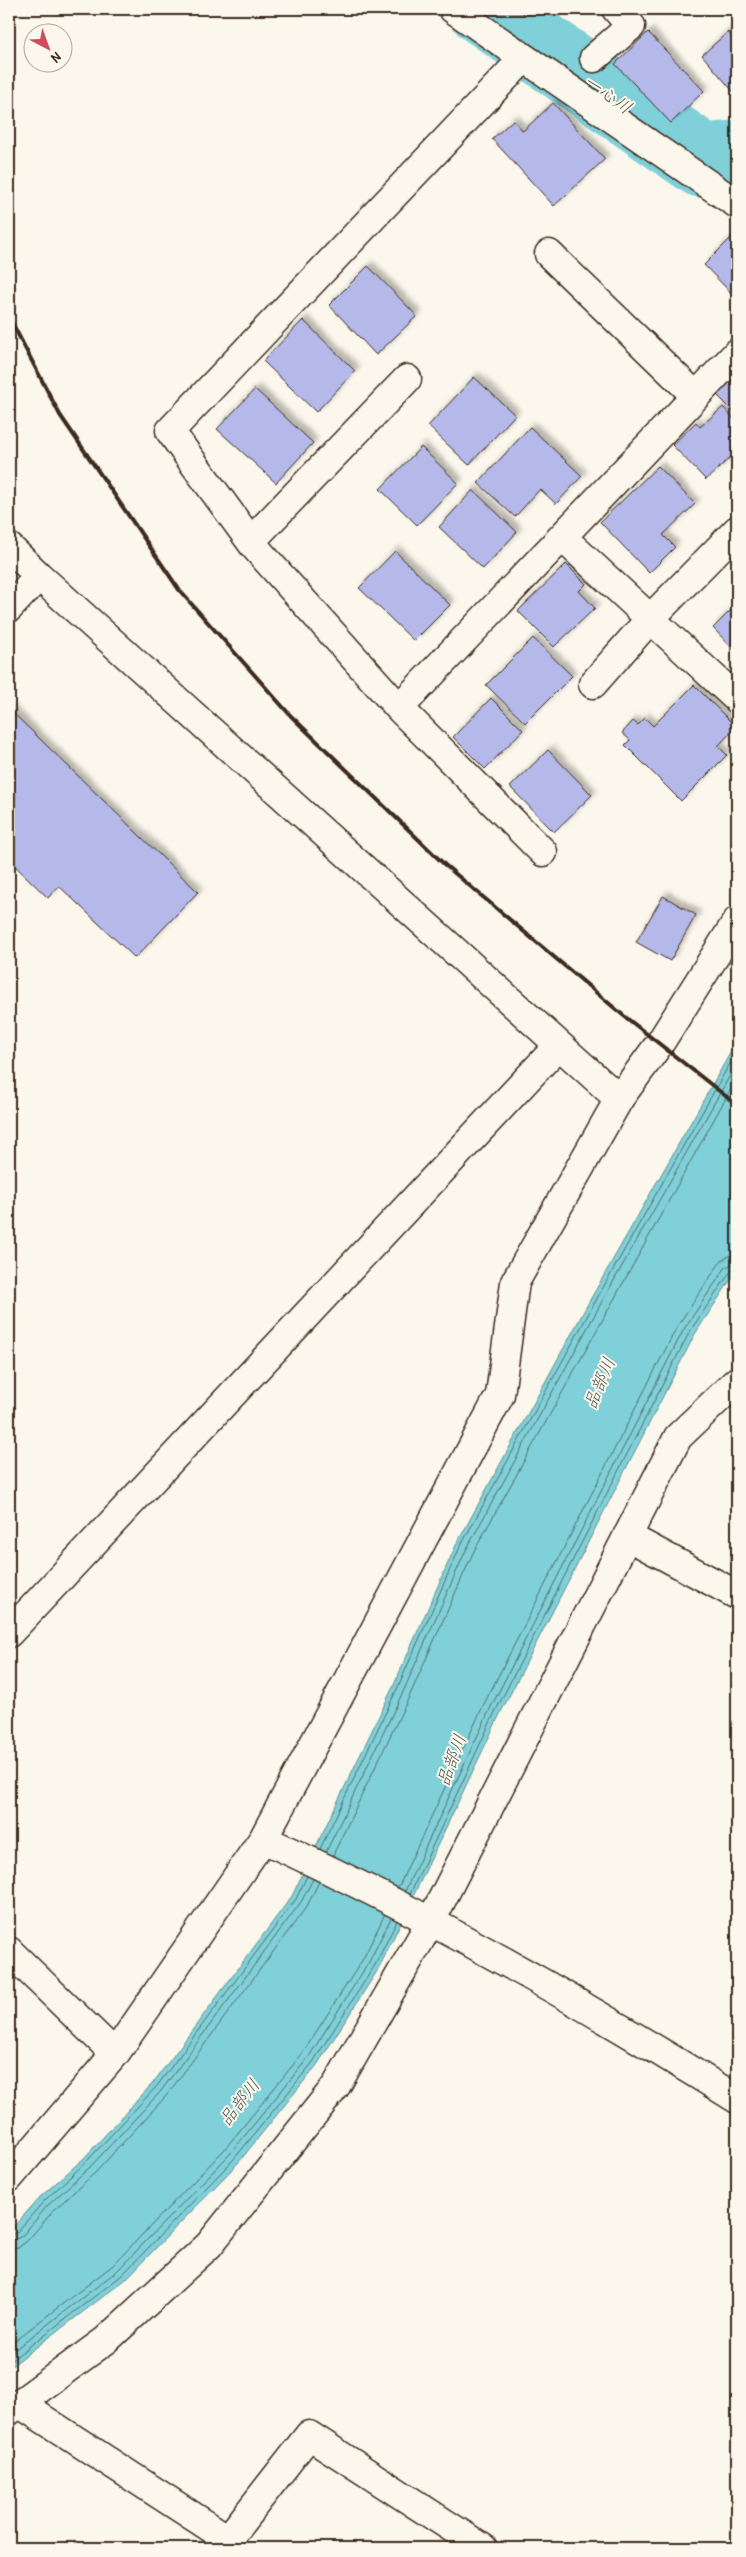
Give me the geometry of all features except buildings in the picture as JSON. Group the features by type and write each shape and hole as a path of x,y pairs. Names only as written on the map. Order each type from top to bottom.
{"street":[{"path":"453,9 737,204"},
{"path":"594,58 631,26 616,9"},
{"path":"524,58 170,431 251,541 399,708 543,852"},
{"path":"549,254 696,396"},
{"path":"399,708 737,352"},
{"path":"251,541 407,379"},
{"path":"593,684 650,619 737,530"},
{"path":"562,536 737,699"},
{"path":"9,547 619,1099"},
{"path":"9,608 39,576"},
{"path":"9,2178 115,2054 263,1839 500,1395 515,1282 619,1099 660,1043 737,921"},
{"path":"9,1633 559,1045"},
{"path":"483,2548 309,2435 228,2539 14,2407 106,2340 209,2245 336,2086 422,1916 627,1536 678,1437 737,1381"},
{"path":"627,1536 737,1595"},
{"path":"263,1839 422,1916 626,2030 737,2099"},
{"path":"9,1951 115,2054"}],"water":[{"name":"品部川","path":"737,1041 737,1270 695,1334 501,1712 379,1968 317,2065 238,2163 125,2280 9,2368 9,2232 40,2197 83,2159 153,2083 292,1896 393,1687 456,1545 590,1300"}],"waterway":[{"name":"一心川","path":"485,9 703,161 737,157"}],"railway":[{"path":"9,317 60,415 180,591 291,716 445,865 624,1016 737,1105"}]}
